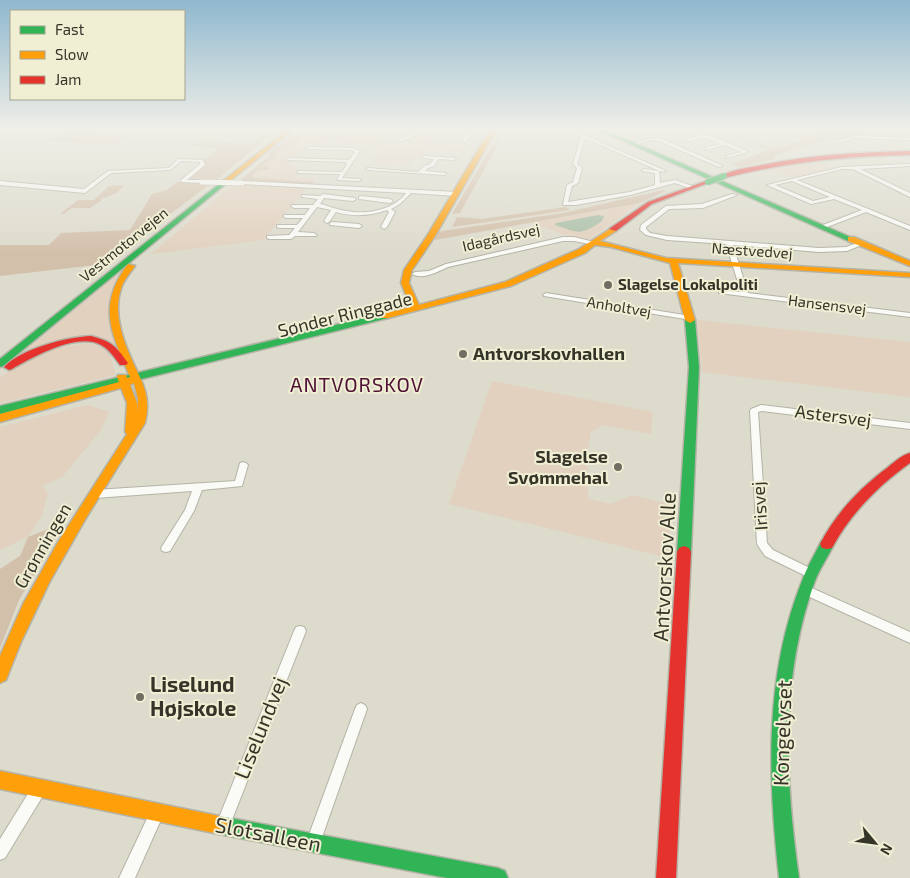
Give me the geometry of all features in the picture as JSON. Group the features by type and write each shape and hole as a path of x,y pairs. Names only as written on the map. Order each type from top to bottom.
{"main road":[{"name":"Vestmotorvejen","path":"0,356 231,171"},
{"name":"Vestmotorvejen","path":"0,364 239,171"},
{"path":"422,309 407,290 406,274 469,171"},
{"path":"695,171 910,264"},
{"name":"Sønder Ringgade","path":"131,381 251,348 508,291 572,265 640,209 662,198 708,182 722,171"},
{"path":"131,381 113,319 115,295 128,268 169,228"},
{"path":"422,309 415,288 415,274 428,240"},
{"name":"Næstvedvej","path":"600,243 646,256 673,260 910,275"},
{"name":"Antvorskov Alle","path":"666,878 692,413 694,343 686,297 673,260"},
{"name":"Sønder Ringgade","path":"0,410 316,340 422,309"},
{"path":"0,374 47,346 78,340 102,342 115,349 131,381"},
{"path":"0,418 131,381"},
{"name":"Grønningen","path":"0,675 12,642 49,567 131,437 143,414 131,381"},
{"name":"Kongelyset","path":"789,878 783,842 780,721 785,668 794,624 805,590 832,535 859,498 887,472 910,457"},
{"name":"Slotsalleen","path":"0,780 313,844 498,878"}],"street":[{"path":"0,183 85,190 110,172 131,171"},
{"path":"195,171 183,181 456,194"},
{"path":"354,188 365,171"},
{"path":"411,171 444,174"},
{"path":"579,171 575,183 570,185 565,204 630,193 676,180 692,187"},
{"path":"650,171 657,172 658,186"},
{"path":"835,171 770,185 814,203 835,197"},
{"path":"861,171 910,195"},
{"path":"299,172 343,173"},
{"path":"343,173 339,179 359,180"},
{"path":"793,180 910,228"},
{"path":"294,206 315,206 357,214 370,212 405,198 410,191"},
{"path":"734,195 702,206 668,207 642,227 646,233 660,237 825,250 846,249 862,243"},
{"path":"304,196 353,199"},
{"path":"269,237 288,238 294,234 322,198"},
{"path":"361,198 389,204"},
{"path":"370,212 369,210 374,201"},
{"path":"384,227 392,212 389,204"},
{"path":"335,209 330,223 347,228 359,226"},
{"path":"825,226 867,210"},
{"path":"347,228 357,214"},
{"path":"286,216 307,217"},
{"path":"899,223 910,219"},
{"path":"279,226 299,228"},
{"path":"294,234 314,235"},
{"name":"Idagårdsvej","path":"415,274 430,273 446,266 566,239 600,243"},
{"path":"729,243 745,295"},
{"name":"Hansensvej","path":"721,292 910,315"},
{"name":"Anholtvej","path":"546,295 691,318"},
{"name":"Astersvej","path":"755,409 761,408 910,426"},
{"name":"Irisvej","path":"755,409 762,544 769,553 812,574"},
{"path":"95,494 239,484 243,465"},
{"path":"166,548 189,511 198,487"},
{"path":"805,590 905,636"},
{"name":"Liselundvej","path":"223,826 300,631"},
{"path":"313,844 361,709"},
{"path":"0,853 39,788"},
{"path":"127,878 157,813"}],"shaded area":[{"path":"197,171 227,171 215,181 189,180 188,178"},
{"path":"251,171 258,171 252,175 254,178 315,182 312,184 238,182"},
{"path":"258,171 296,171 296,177 313,178 315,182 254,178 252,174"},
{"path":"477,171 483,171 460,213 452,214"},
{"path":"779,171 821,171 794,178"},
{"path":"177,182 211,183 105,264 0,276 0,245 49,245 61,233 130,230 152,194 167,190"},
{"path":"124,185 117,193 101,199 101,201 90,208 72,208 64,214 60,214 78,200 94,200 109,186"},
{"path":"233,185 308,187 263,240 151,254"},
{"path":"663,190 666,191 640,203 435,240 439,232 442,231 563,213"},
{"path":"640,203 590,239 565,235 532,223"},
{"path":"566,207 570,210 452,227 457,217 482,219"},
{"path":"598,215 604,216 602,221 584,231 579,232 555,225 556,223"},
{"path":"122,271 111,291 110,301 110,310 121,351 108,341 92,337 22,357 0,371"},
{"path":"697,320 910,342 910,397 702,372"},
{"path":"86,343 103,347 109,351 116,375 0,403 0,378 20,363 47,350"},
{"path":"492,381 653,412 651,434 603,425 591,432 585,465 588,468 586,484 589,499 611,504 632,495 672,505 668,558 449,504"},
{"path":"88,405 109,412 100,431 62,477 42,486 48,493 41,517 28,537 0,550 0,427"},
{"path":"66,522 19,600 0,648 0,569 20,556 28,537"}],"traffic: fast":[{"path":"695,171 851,239"},
{"path":"708,182 724,176"},
{"path":"0,364 225,182"},
{"path":"0,410 385,316"},
{"path":"684,552 694,367 690,320"},
{"path":"789,878 784,841 779,766 782,691 796,618 810,577 827,544"},
{"path":"219,825 498,878"}],"traffic: slow":[{"path":"225,182 239,171"},
{"path":"416,308 405,283 408,270 431,236 469,171"},
{"path":"385,316 508,284 582,251 613,229"},
{"path":"851,239 910,264"},
{"path":"595,243 611,245 666,260 910,275"},
{"path":"673,260 690,320"},
{"path":"0,418 125,384 135,378 118,334 114,312 114,300 118,286 131,266"},
{"path":"0,675 13,641 45,577 140,423 143,399 135,376"},
{"path":"122,377 132,403 131,432"},
{"path":"0,780 219,825"}],"traffic: jam":[{"path":"724,176 743,171"},
{"path":"613,229 650,203 708,182"},
{"path":"9,367 47,348 76,340 91,339 103,342 114,350 123,363"},
{"path":"827,544 852,506 874,485 910,457"},
{"path":"666,878 684,552"}],"place":[{"name":"Slagelse Lokalpoliti","path":"608,285"},
{"name":"Antvorskovhallen","path":"463,354"},
{"name":"Slagelse Svømmehal","path":"618,467"},
{"name":"Liselund Højskole","path":"140,697"}],"district":[{"name":"ANTVORSKOV","path":"357,385"}]}
